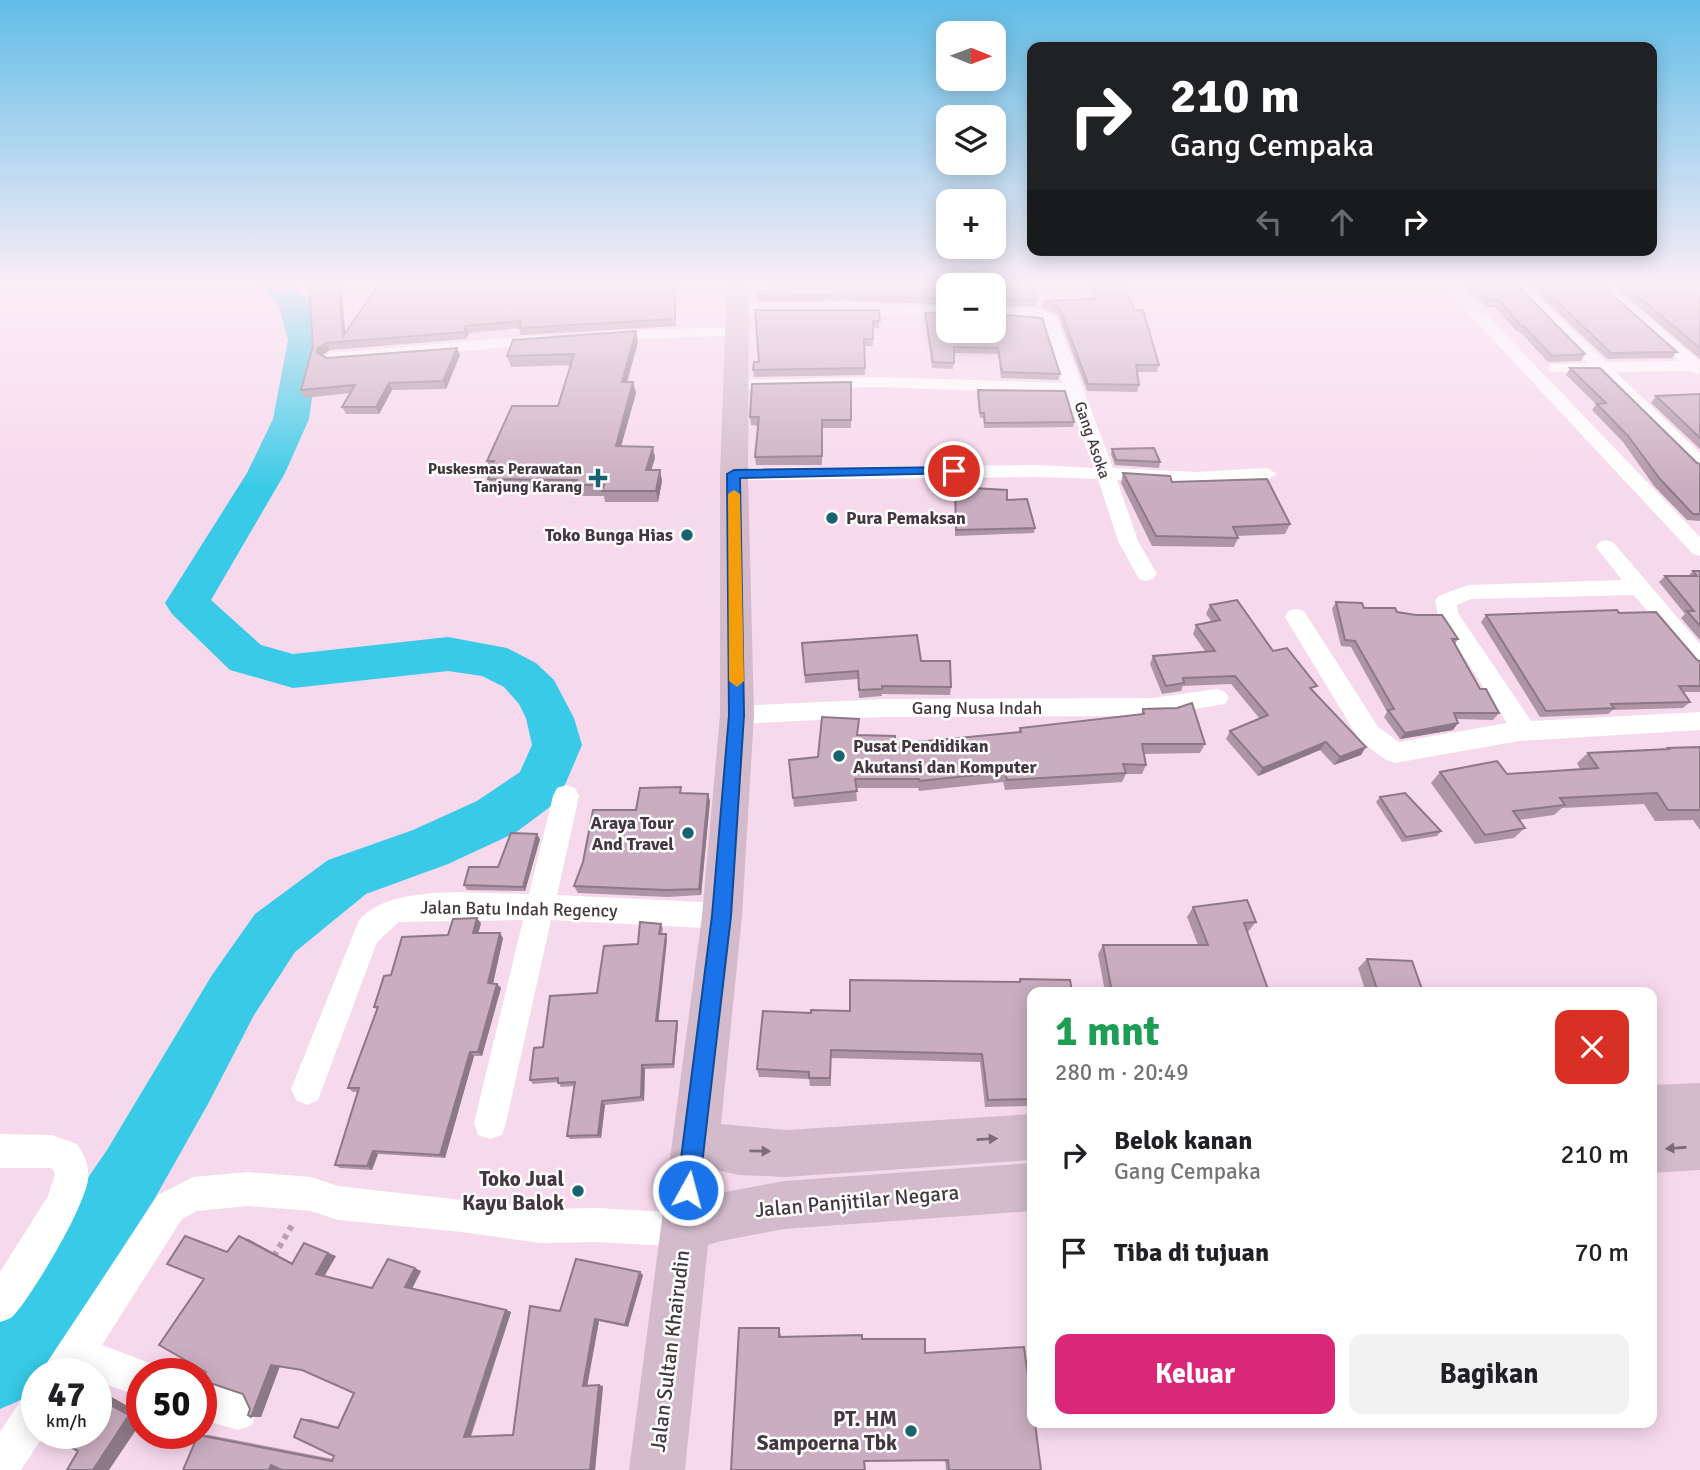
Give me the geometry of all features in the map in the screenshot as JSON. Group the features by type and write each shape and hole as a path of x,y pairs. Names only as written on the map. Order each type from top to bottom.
{"main road":[{"name":"Jalan Sultan Khairudin","path":"657,1470 722,916 737,715 734,474 738,353"},
{"path":"1657,1108 1700,1106"},
{"path":"694,1139 717,1149 733,1152 790,1152 1027,1137"},
{"path":"1657,1149 1700,1146"},
{"name":"Jalan Panjitilar Negara","path":"686,1210 721,1216 784,1205 1027,1187"}],"street":[{"path":"330,358 396,353"},
{"name":"Gang Asoka","path":"1061,353 1128,541 1146,574"},
{"path":"1514,353 1700,549"},
{"path":"1586,353 1700,464"},
{"path":"1680,353 1698,368"},
{"path":"1556,368 1698,368"},
{"path":"738,385 880,382 1073,389"},
{"path":"734,474 871,471 1103,473 1197,478 1267,474"},
{"path":"1606,547 1700,659"},
{"path":"1525,731 1447,614 1445,604 1468,592 1642,587"},
{"path":"1296,617 1369,734 1383,747 1399,753 1525,731 1700,721"},
{"name":"Gang Nusa Indah","path":"737,715 883,708 1152,706 1217,698"},
{"path":"490,1123 566,796"},
{"name":"Jalan Batu Indah Regency","path":"307,1089 368,930 382,917 398,909 540,907 722,916"},
{"path":"0,1151 58,1153 67,1158 71,1167 71,1182 58,1211 0,1304"},
{"path":"71,1358 170,1207 178,1201 212,1191 248,1189 311,1194 338,1203 473,1216 540,1226 597,1225 686,1210"},
{"path":"217,1404 238,1410"},
{"path":"0,1466 21,1435"}],"path":[{"path":"270,1263 311,1194"}],"building":[{"path":"311,353 327,358 397,353 455,353 443,381 389,383 376,407 342,407 355,385 301,390"},
{"path":"508,353 630,353 622,382 633,382 616,446 653,447 646,470 660,470 656,491 602,491 604,485 575,485 577,480 488,479 494,461 487,461 512,406 558,406 574,354 507,356"},
{"path":"758,353 864,353 865,368 753,370 754,362 759,362"},
{"path":"931,353 954,353 954,363 933,362"},
{"path":"999,353 1053,353 1060,374 1002,372"},
{"path":"1076,353 1155,353 1159,365 1136,365 1139,385 1088,384"},
{"path":"1549,353 1585,354 1552,356"},
{"path":"1570,368 1600,368 1700,464 1700,514 1693,514 1660,479 1628,436 1597,404 1606,403"},
{"path":"851,382 851,420 822,420 822,456 755,457 759,417 750,417 752,384"},
{"path":"978,390 1065,391 1074,422 985,423 984,413 980,413"},
{"path":"1700,394 1700,438 1656,396"},
{"path":"1154,448 1160,462 1116,460 1112,449"},
{"path":"1123,473 1170,476 1172,482 1267,479 1290,524 1233,527 1238,538 1156,536"},
{"path":"955,487 1007,490 1007,500 1027,499 1035,528 956,530"},
{"path":"1693,571 1700,571 1700,626 1687,611 1694,611 1665,576 1697,576"},
{"path":"1237,600 1273,651 1287,648 1317,686 1310,688 1366,747 1340,757 1326,742 1263,768 1230,731 1268,715 1235,676 1183,678 1184,683 1166,686 1153,656 1215,651 1196,625 1220,620 1210,605"},
{"path":"1336,602 1362,603 1364,608 1395,608 1397,612 1416,615 1442,615 1458,639 1452,639 1480,689 1486,689 1499,713 1454,713 1458,723 1405,733 1388,710 1394,709 1355,641 1345,640"},
{"path":"1617,610 1619,613 1656,612 1700,661 1700,686 1679,686 1690,702 1611,704 1614,708 1546,711 1486,615"},
{"path":"917,635 921,661 950,661 951,687 882,686 882,689 859,690 858,671 805,675 802,643"},
{"path":"1192,703 1205,744 1142,744 1146,765 1123,764 1126,773 1007,780 1005,772 920,781 855,779 857,791 793,798 789,760 818,757 822,717 859,719 857,735 895,736 895,744 1021,732 1020,728 1144,714 1143,709 1177,708"},
{"path":"1700,747 1700,810 1668,810 1657,793 1560,798 1565,805 1513,811 1525,828 1485,835 1440,772 1497,761 1507,774 1598,768 1588,753"},
{"path":"681,787 680,793 708,794 699,889 574,886 583,862 593,810 636,810 640,788"},
{"path":"1405,793 1441,831 1406,837 1380,797"},
{"path":"511,833 537,834 523,887 464,885 469,867 498,867"},
{"path":"1247,900 1256,922 1244,923 1267,987 1111,987 1103,945 1208,945 1193,907"},
{"path":"477,918 473,933 500,933 488,983 497,984 478,1052 470,1052 440,1155 373,1151 367,1166 335,1165 359,1088 348,1088 378,1007 374,1007 384,976 391,975 402,937 448,935 453,919"},
{"path":"640,922 661,924 659,934 666,934 656,1021 677,1021 673,1064 642,1065 641,1097 602,1101 598,1135 567,1136 575,1082 558,1083 558,1078 530,1080 534,1048 543,1047 550,996 597,993 604,946 638,944"},
{"path":"1367,959 1412,961 1421,987 1376,987"},
{"path":"1020,979 1070,980 1071,987 1027,987 1027,1099 988,1100 982,1054 831,1050 830,1078 809,1078 809,1072 757,1069 763,1011 850,1011 850,980 1020,982"},
{"path":"185,1236 227,1252 239,1236 292,1264 304,1243 328,1253 316,1274 372,1288 388,1259 415,1268 405,1287 506,1310 464,1437 513,1435 530,1306 560,1311 576,1259 640,1272 625,1325 595,1319 583,1386 599,1385 590,1470 282,1470 271,1465 269,1470 183,1470 192,1449 217,1449 217,1439 332,1461 334,1456 294,1437 301,1419 338,1428 354,1393 302,1370 271,1365 251,1417 248,1415 250,1409 243,1394 217,1385 217,1358 182,1358 159,1345 204,1279 167,1264"},
{"path":"739,1328 779,1328 779,1337 862,1335 862,1339 925,1339 925,1353 1024,1347 1027,1369 1027,1428 1036,1428 1041,1470 949,1470 948,1460 864,1461 865,1470 731,1470"},
{"path":"112,1406 126,1413 126,1420 112,1441"},
{"path":"74,1449 107,1449 93,1470 67,1470 78,1451"}],"waterway":[{"path":"0,1371 131,1174 186,1082 233,995 275,933 347,877 429,848 496,817 540,786 557,745 550,718 537,693 520,675 491,660 448,654 293,671 246,658 187,603 266,473 291,419 302,353"}],"slow traffic":[{"path":"734,494 737,681"}],"place":[{"name":"Puskesmas Perawatan Tanjung Karang","path":"598,478"},
{"name":"Pura Pemaksan","path":"832,518"},
{"name":"Toko Bunga Hias","path":"687,535"},
{"name":"Pusat Pendidikan Akutansi dan Komputer","path":"839,756"},
{"name":"Araya Tour And Travel","path":"688,833"},
{"name":"Toko Jual Kayu Balok","path":"578,1191"},
{"name":"PT. HM Sampoerna Tbk","path":"911,1431"}],"route":[{"path":"688,1190 722,916 737,715 734,474 954,471"}]}
